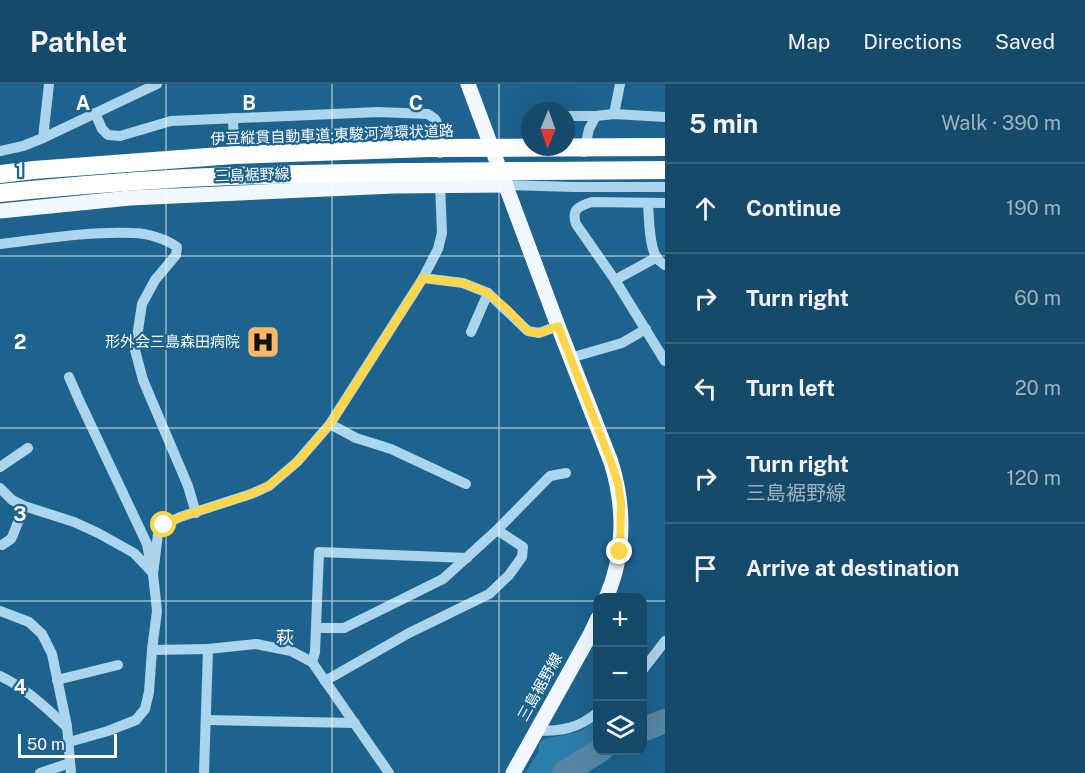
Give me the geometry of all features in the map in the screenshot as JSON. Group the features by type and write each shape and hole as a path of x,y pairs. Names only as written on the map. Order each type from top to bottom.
{"highway":[{"name":"伊豆縦貫自動車道;東駿河湾環状道路","path":"0,172 234,155 429,148 665,147"},
{"path":"0,193 207,177 365,172 665,170"}],"main road":[{"path":"468,84 618,483 621,504 620,552 608,593"},
{"name":"三島裾野線","path":"0,172 45,165 234,152 494,154"},
{"name":"三島裾野線","path":"0,212 130,198 440,185 506,185"},
{"name":"三島裾野線","path":"513,773 593,628"}],"street":[{"path":"43,138 49,84"},
{"path":"0,151 23,146 43,138 157,84"},
{"path":"614,114 620,84"},
{"path":"95,113 102,129 108,135 120,136 171,121 378,112 428,114 437,123 440,154"},
{"path":"575,116 614,114 665,117"},
{"path":"583,155 589,129 596,116"},
{"path":"233,118 234,152"},
{"path":"494,154 665,156"},
{"path":"153,574 158,534 164,525 180,517 251,494 268,486 297,462 330,424 423,278 438,249 442,233 440,185"},
{"path":"506,185 665,187"},
{"path":"665,203 592,202 582,205 576,209 574,214 576,224 615,280 665,362"},
{"path":"615,280 661,261 651,235 648,203"},
{"path":"0,244 136,232 177,247 176,255 155,280 142,304 135,350 143,380 188,486 196,513"},
{"path":"423,278 463,283 488,293 528,331 539,333 558,326"},
{"path":"471,332 488,293"},
{"path":"570,358 622,343 646,329"},
{"path":"69,377 147,544 157,611 149,693 145,709 136,720 69,742"},
{"path":"330,424 356,438 392,449 466,484"},
{"path":"0,467 28,448"},
{"path":"316,628 344,628 443,579 497,530 550,476 566,473"},
{"path":"0,488 12,500 24,506 98,532 134,553 153,574"},
{"path":"2,545 13,535 24,506"},
{"path":"326,681 409,633 489,594 509,575 523,552 523,547 497,530"},
{"path":"312,662 315,652 319,552 467,558"},
{"path":"0,611 28,622 42,634 52,654 67,726 71,768 40,773"},
{"path":"647,664 665,641"},
{"path":"152,650 208,649 256,644 291,651 312,662 389,773"},
{"path":"204,773 208,649"},
{"path":"57,680 118,664"},
{"path":"0,676 22,688 67,726"},
{"path":"537,731 559,731 587,721 593,716"},
{"path":"206,720 356,723"}],"shaded area":[{"path":"593,723 593,750 583,757 564,764 556,773 525,773 539,751 539,744 544,739 578,732"}],"waterway":[{"path":"647,728 665,721"},
{"path":"564,773 593,755"}],"place":[{"name":"形外会三島森田病院","path":"263,342"}],"district":[{"name":"萩","path":"285,638"}],"route":[{"path":"164,525 180,517 251,494 268,486 297,462 330,424 423,278 463,283 488,293 528,331 539,333 558,326 618,483 621,504 620,552"}]}
